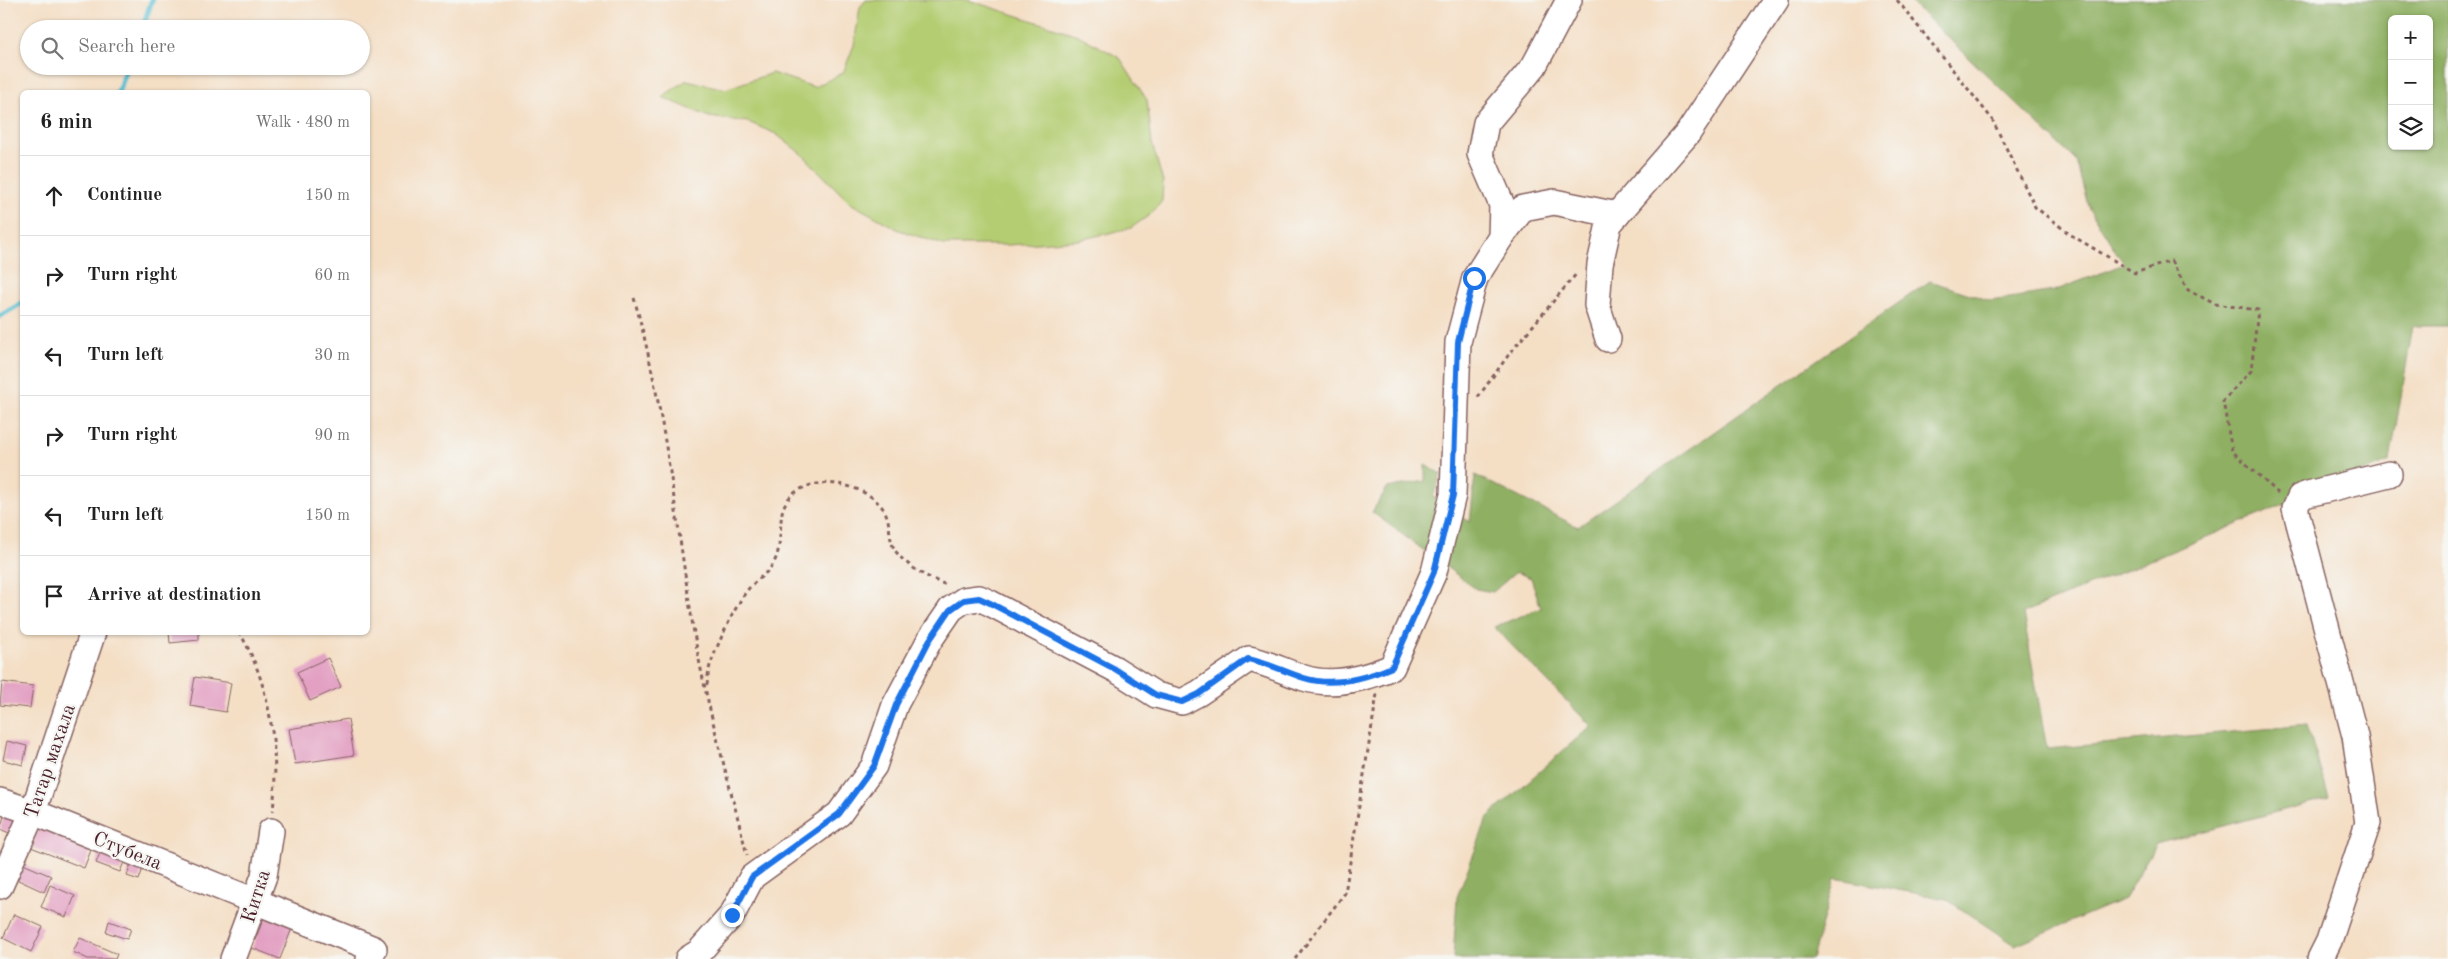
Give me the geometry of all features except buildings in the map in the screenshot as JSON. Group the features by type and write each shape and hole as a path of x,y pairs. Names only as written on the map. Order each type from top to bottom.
{"street":[{"path":"1501,237 1502,205 1480,154 1486,123 1534,66 1569,0"},
{"path":"1608,338 1598,305 1600,272 1609,224 1688,133 1776,0"},
{"path":"688,959 699,952 732,915 752,877 839,814 874,766 896,705 929,641 950,610 964,600 979,598 1115,669 1156,695 1182,702 1199,694 1248,659 1264,662 1306,679 1332,681 1368,677 1392,667 1436,563 1453,495 1458,342 1474,278 1523,208 1554,202 1617,215"},
{"path":"2320,959 2329,941 2368,823 2355,736 2295,508 2300,497 2308,494 2389,474"},
{"name":"Татар махала","path":"0,886 33,812 92,635"},
{"name":"Стубела","path":"0,801 33,812 374,949 369,959"},
{"name":"Китка","path":"233,959 264,876 271,831"}],"path":[{"path":"1897,0 1992,119 2035,207 2071,234 2135,273 2171,261 2188,290 2215,304 2258,310 2251,371 2224,401 2232,452 2295,508"},
{"path":"1476,399 1510,354 1579,271"},
{"path":"634,298 647,342 660,405 695,635 752,877"},
{"path":"706,688 710,664 733,617 751,586 762,578 775,561 782,531 782,508 796,491 808,486 824,484 840,486 860,489 870,495 885,512 896,552 909,564 935,581 979,598"},
{"path":"240,635 254,664 266,699 276,789 271,831"},
{"path":"1295,959 1345,893 1375,697 1392,667"}],"green space":[{"path":"866,0 968,0 1078,35 1120,58 1147,100 1152,143 1163,182 1162,201 1151,214 1131,228 1079,240 1008,245 944,245 899,230 850,203 804,156 776,134 748,122 709,117 662,97 687,80 725,89 772,73 814,87 843,73 854,45 860,7"},
{"path":"1909,0 2448,0 2448,326 2413,326 2390,461 2023,613 2047,749 2307,725 2329,798 2156,844 2124,899 2015,945 1946,899 1835,878 1812,959 1453,959 1457,897 1488,817 1591,726 1494,627 1541,608 1531,578 1516,572 1493,592 1476,589 1372,512 1387,488 1425,481 1425,465 1441,474 1433,497 1470,522 1475,475 1578,527 1930,281 1991,301 2054,291 2124,264 2089,209 2076,161"}],"waterway":[{"path":"145,20 152,0"},
{"path":"119,90 125,75"},
{"path":"0,316 20,304"}],"route":[{"path":"732,915 752,877 839,814 874,766 896,705 929,641 950,610 964,600 979,598 990,603 1115,669 1156,695 1182,702 1199,694 1248,659 1264,662 1306,679 1332,681 1368,677 1392,667 1434,572 1453,495 1458,342 1474,278"}]}
